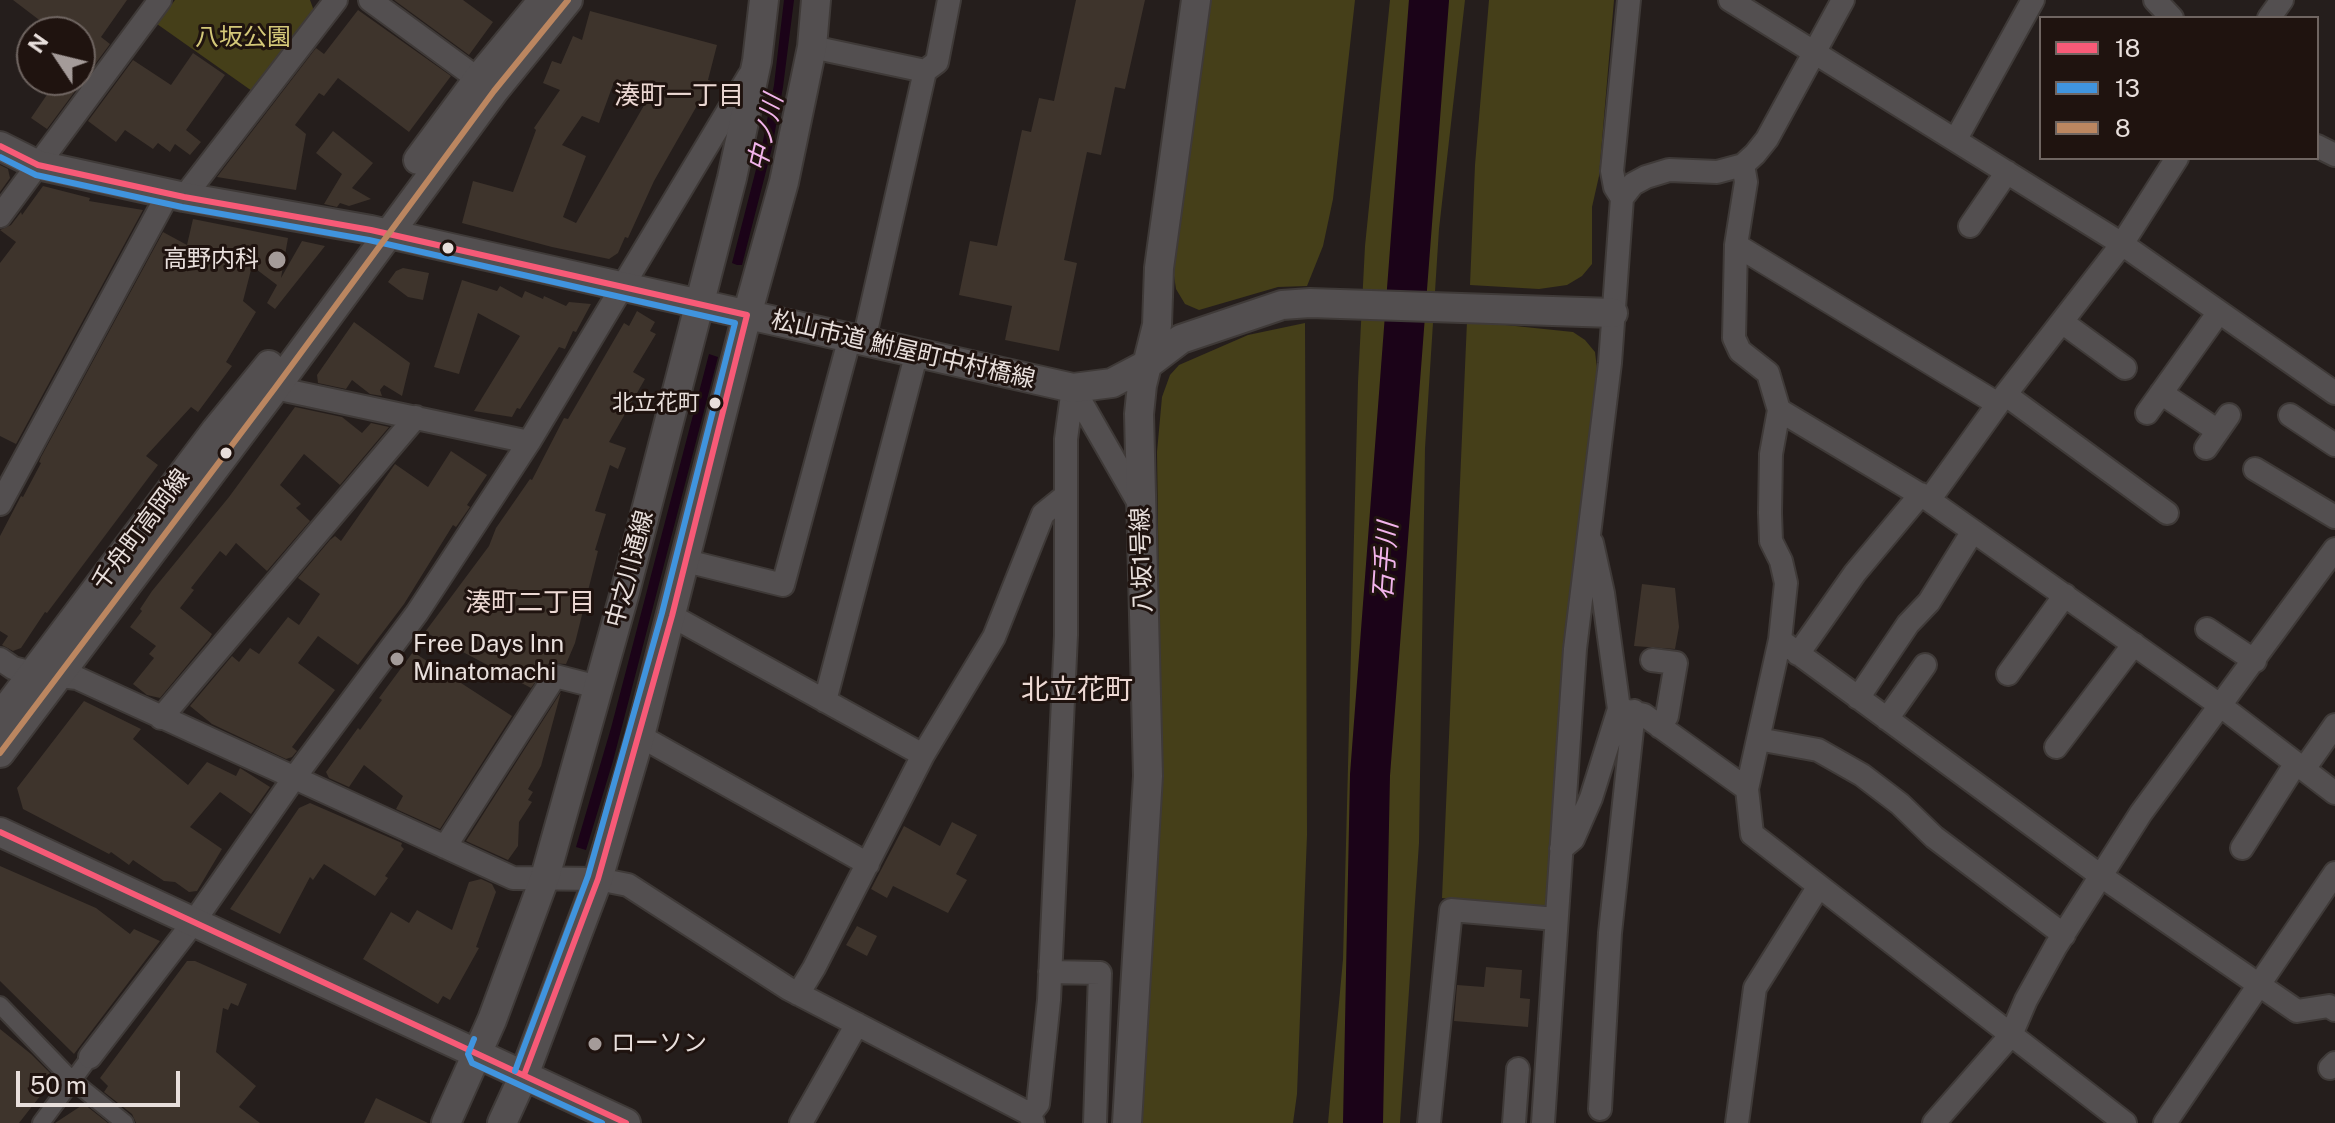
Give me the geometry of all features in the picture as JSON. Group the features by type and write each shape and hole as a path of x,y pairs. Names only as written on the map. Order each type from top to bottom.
{"street":[{"path":"0,216 160,0"},
{"path":"370,0 486,85"},
{"name":"千舟町高岡線","path":"0,753 45,674 216,430 265,386 486,85 543,0"},
{"name":"千舟町高岡線","path":"486,85 568,0"},
{"name":"中之川通線","path":"446,1123 478,1055 523,943 545,877 732,178 757,61 764,0"},
{"path":"502,1123 524,1075 598,879 640,736 784,182 812,47 816,0"},
{"path":"686,561 783,585 857,339 925,71 937,62 949,0"},
{"name":"八坂1号線","path":"1127,1123 1148,776 1139,414 1142,385 1157,325 1159,268 1196,0"},
{"path":"1622,198 1615,187 1612,171 1629,0"},
{"path":"1730,0 2122,244 2335,393"},
{"path":"1543,1123 1575,649 1610,363 1622,198 1633,184 1669,170 1717,172 1743,165 1767,139 1843,0"},
{"path":"1956,139 2033,0"},
{"path":"2155,0 2170,16"},
{"path":"0,504 176,196 332,1"},
{"path":"812,47 925,71"},
{"path":"41,1123 193,923 294,778 417,613 529,442 757,61"},
{"name":"松山市道 鮒屋町中村橋線","path":"0,146 38,165 176,196 379,233 1073,388 1112,383 1148,364 1181,339 1282,305 1476,307 1613,313"},
{"path":"1798,654 1855,573 1925,497 2122,244 2176,160"},
{"path":"1743,165 1746,182 1736,245 1734,338 1740,351 1768,373 1779,410 1771,454 1771,541 1781,561 1786,583 1780,640 1747,789 1752,834 2125,1123"},
{"path":"1970,226 2007,172"},
{"path":"1736,245 2002,399 2167,513"},
{"path":"2147,413 2219,312"},
{"path":"2062,322 2125,368"},
{"path":"825,701 917,352"},
{"path":"265,386 529,442"},
{"path":"0,659 13,668 77,678 513,878 598,879 628,885 798,994 1032,1118 1038,1104 1050,972 1066,635 1066,439 1073,388"},
{"path":"1073,388 1140,505"},
{"path":"2161,393 2218,431"},
{"path":"1779,410 1925,497 2221,706 2335,793"},
{"path":"2290,415 2335,445"},
{"path":"161,718 416,417"},
{"path":"2255,469 2335,517"},
{"path":"798,994 923,755 994,637 1043,514 1064,497"},
{"path":"1588,531 1626,710 1600,1109"},
{"path":"1858,698 1908,624 1929,602 1973,531"},
{"path":"1934,1123 2011,1035 2026,1000 2064,935 2145,807 2335,549"},
{"path":"2008,674 2065,595"},
{"path":"672,616 923,755"},
{"path":"2207,629 2255,661"},
{"path":"1780,640 2101,876 2297,1011 2329,1006 2335,1009"},
{"path":"2056,747 2134,644"},
{"path":"1652,660 1676,663 1667,716 1660,727"},
{"path":"1887,719 1925,665"},
{"name":"千舟町高岡線","path":"0,717 45,674"},
{"path":"445,847 555,676 598,687"},
{"path":"1626,710 1660,727 1747,789"},
{"path":"1561,849 1573,839 1626,710"},
{"path":"2242,848 2300,766 2335,725"},
{"path":"640,736 868,864"},
{"path":"1758,739 1818,750 1862,775 1900,804 1934,837 2064,935"},
{"path":"0,832 626,1123"},
{"path":"2165,1123 2335,873"},
{"path":"1737,1123 1755,988 1819,886"},
{"path":"1429,1123 1451,910 1556,919"},
{"path":"1050,972 1100,973 1095,1123"},
{"path":"0,1005 73,1081 125,1123"},
{"path":"801,1123 857,1024"},
{"path":"1514,1123 1518,1069"}],"green space":[{"name":"八坂公園","path":"175,0 310,0 314,11 252,91 157,24"},
{"path":"1207,0 1355,0 1333,199 1323,246 1307,286 1278,287 1199,310 1185,304 1176,289 1173,269"},
{"path":"1390,0 1465,0 1439,229 1425,448 1419,843 1400,1123 1328,1123 1343,959 1358,382 1365,246"},
{"path":"1489,0 1614,0 1599,176 1592,207 1592,264 1582,276 1567,285 1539,289 1470,285 1475,165"},
{"path":"1467,321 1573,332 1595,352 1598,376 1550,911 1442,898"},
{"path":"1305,323 1307,835 1297,1094 1293,1123 1138,1123 1161,741 1157,452 1162,397 1170,375 1179,365 1248,335"}],"water":[{"name":"中ノ川","path":"784,0 794,0 783,87 772,148 742,265 737,265 732,263 762,146 774,85"},
{"path":"709,354 718,357 613,761 586,850 576,847 611,728"}],"building":[{"path":"13,0 127,0 101,37 110,44 96,63 96,16 34,16"},
{"path":"394,0 463,0 493,22 469,55"},
{"path":"1076,0 1145,0 1125,89 1115,87 1101,155 1087,152 1064,260 1077,263 1059,351 1005,340 1012,306 959,295 970,241 997,246 1022,130 1031,132 1039,98 1054,101"},
{"path":"358,10 451,76 409,132 338,78 324,96 319,93 295,125 306,134 296,190 217,177 316,48 324,54"},
{"path":"590,11 717,45 708,80 711,81 654,181 628,238 625,237 618,253 609,259 462,223 473,181 513,192 536,130 534,128 560,90 543,83 552,61 561,64 573,36 582,40","holes":["614,82 646,102 576,223 563,217 586,156 562,145 582,116 599,123"]},
{"path":"193,53 225,75 186,130 201,142 190,155 175,144 170,152 158,143 153,149 125,130 116,142 88,121 133,60 171,85"},
{"path":"46,96 71,96 47,129 31,118"},
{"path":"333,131 373,163 352,188 371,199 349,206 324,204 342,174 316,153"},
{"path":"0,165 8,169 10,178 0,192"},
{"path":"43,186 90,198 89,201 143,210 16,444 0,436 0,263 16,242 0,230 11,225 21,212 22,215"},
{"path":"193,219 288,238 281,278 302,241 325,246 275,309 267,303 277,285 252,266 243,301 256,312 226,362 232,366 198,412 191,407 146,456 158,465 21,648 13,651 2,645 8,636 0,631 0,536 163,232 187,245"},
{"path":"403,268 429,273 423,300 408,297 388,282 396,271"},
{"path":"462,280 497,291 500,286 522,298 525,291 566,306 569,302 591,304 565,349 559,347 512,417 474,411 520,336 478,313 459,374 434,367"},
{"path":"637,311 655,322 650,331 656,334 633,372 645,379 609,442 626,448 618,469 610,465 595,511 606,514 575,643 566,664 549,663 531,688 425,632 489,546 496,528 532,480 564,418 568,419 624,323 629,326"},
{"path":"354,322 410,363 402,396 384,385 380,390 382,396 370,394 352,380 346,389 318,383 317,375"},
{"path":"295,407 342,417 362,433 371,423 389,427 340,485 304,454 280,485 301,504 296,508 310,521 267,571 236,543 226,556 220,551 191,588 194,590 180,608 212,634 160,698 147,695 133,684 154,658 149,654 156,646 130,627 152,591 229,497"},
{"path":"451,451 487,475 467,505 470,507 456,527 453,525 404,604 358,665 318,636 298,663 335,690 292,747 297,751 292,757 286,759 212,724 190,706 232,656 239,662 250,648 259,654 288,617 299,625 320,594 298,578 330,540 335,536 341,541 395,464 428,487"},
{"path":"1642,584 1675,588 1679,627 1675,649 1634,646"},
{"path":"413,652 512,716 440,829 396,809 403,796 364,765 349,787 329,778 326,772 382,700 379,698"},
{"path":"561,692 541,766 528,789 533,792 528,800 532,802 519,822 518,846 508,860 466,841"},
{"path":"84,701 141,729 133,739 188,785 207,762 236,776 240,768 270,787 251,814 220,792 190,827 222,849 197,891 189,892 175,882 164,881 133,860 129,865 111,852 109,854 23,809 17,788"},
{"path":"310,803 402,843 404,849 375,896 324,864 313,880 310,877 280,934 230,909 299,808"},
{"path":"952,822 977,835 956,874 967,880 948,913 893,886 887,898 871,889 904,826 940,846"},
{"path":"0,866 96,908 130,934 134,929 160,941 74,1054 0,981"},
{"path":"481,879 492,884 496,892 476,947 479,948 450,1000 443,996 438,1004 363,959 391,912 409,923 417,910 452,930 469,882"},
{"path":"857,926 877,936 867,956 846,945"},
{"path":"187,961 195,961 247,984 238,1006 231,1003 228,1010 223,1008 216,1052 256,1086 239,1107 260,1123 136,1123 132,1114 104,1092 108,1086 100,1078"},
{"path":"1486,967 1522,970 1520,998 1530,999 1528,1027 1454,1021 1457,985 1484,987"},
{"path":"0,1029 50,1073 48,1086 19,1123 0,1123"},
{"path":"376,1098 428,1123 364,1123"},
{"path":"84,1104 108,1123 55,1123"}],"waterway":[{"name":"石手川","path":"1363,1123 1370,775 1429,0"}],"transit line":[{"name":"8","path":"0,753 494,91 568,0"},
{"name":"18","path":"0,146 38,165 184,197 371,230 747,315"},
{"name":"13","path":"0,157 36,175 182,207 369,240 735,323 662,613 588,876 515,1071"},
{"name":"18","path":"524,1075 598,879 672,616 747,315"},
{"name":"18","path":"0,832 626,1123"},
{"name":"13","path":"474,1039 468,1054 472,1063 602,1123"}],"place":[{"name":"高野内科","path":"277,260"},
{"name":"北立花町","path":"715,403"},
{"name":"Free Days Inn Minatomachi","path":"397,659"},
{"name":"ローソン","path":"595,1044"}],"district":[{"name":"湊町一丁目","path":"679,96"},
{"name":"湊町二丁目","path":"530,603"},
{"name":"北立花町","path":"1077,690"}]}
